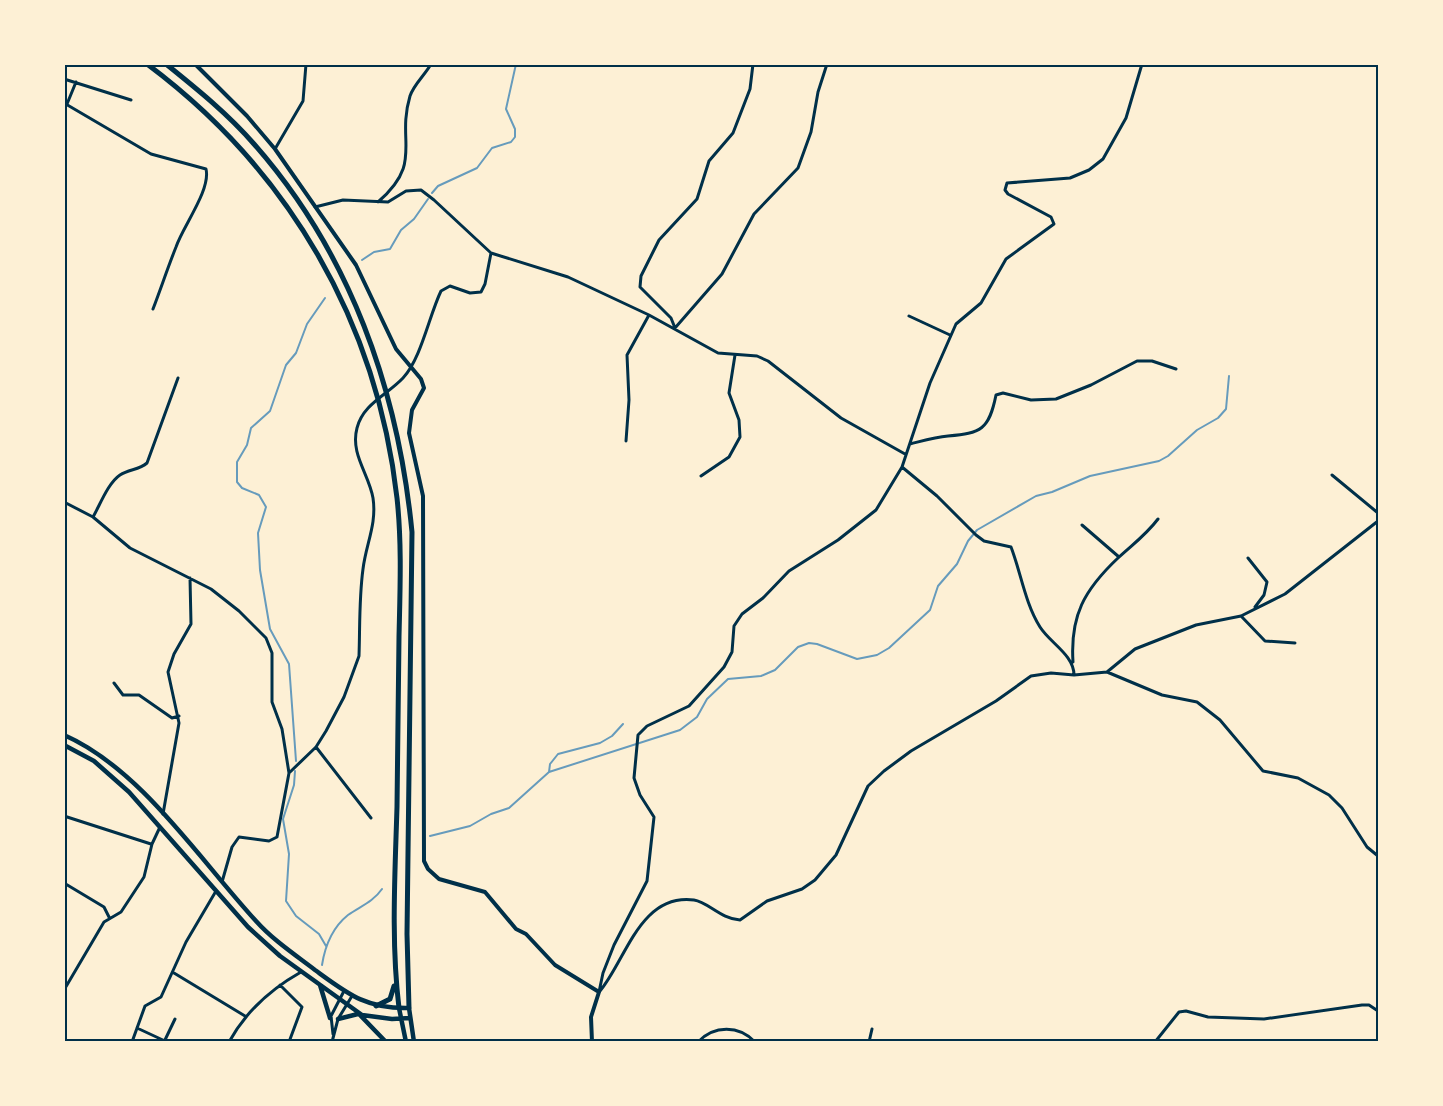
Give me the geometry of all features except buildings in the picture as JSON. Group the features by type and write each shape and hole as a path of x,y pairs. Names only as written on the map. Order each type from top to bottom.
{"main road":[{"path":"147,64 229,135 285,202 325,264 344,304 372,382 393,478 400,544 396,976 400,1019 406,1041"},
{"path":"166,64 204,95 252,142 313,222 335,259 370,335 393,415 408,493 412,532 407,922 409,1008 414,1041"},
{"path":"64,735 111,762 163,815 276,941 351,996 376,1006 409,1008"},
{"path":"64,745 104,768 264,943 346,1004 386,1041"},
{"path":"376,1006 392,996 396,976"},
{"path":"320,986 330,1018"},
{"path":"338,1019 357,1013 374,1018 410,1018"}],"street":[{"path":"195,64 248,116 275,149 356,265 396,349 422,379 424,388 412,410 409,433 423,496 424,861 439,879 485,892 516,929 526,934 555,965 599,992"},
{"path":"275,149 303,101 306,64"},
{"path":"377,202 395,187 404,172 410,97 431,64"},
{"path":"675,328 671,318 640,287 641,276 664,232 697,199 709,161 733,133 748,97 753,64"},
{"path":"675,328 722,274 754,214 798,168 812,132 818,92 826,64"},
{"path":"592,1041 590,1020 614,945 647,881 654,817 640,795 634,778 637,740 642,729 695,700 729,660 734,626 742,614 763,598 789,571 838,540 876,510 902,467 930,383 956,324 981,303 1006,259 1054,224 1051,217 1008,194 1005,190 1007,183 1070,178 1089,171 1103,159 1126,118 1142,64"},
{"path":"64,79 131,100"},
{"path":"76,82 66,104 151,154 206,169 207,179 202,194 176,245 153,309"},
{"path":"315,207 343,200 388,202 413,189 421,190 491,253 568,277 675,328 718,353 757,356 768,361 841,417 905,454"},
{"path":"290,773 316,747 344,697 359,656 362,572 374,526 375,512 372,494 357,455 355,443 360,419 369,407 394,386 411,367 441,291 450,286 470,293 481,292 488,274 491,253"},
{"path":"626,441 629,400 627,355 649,315"},
{"path":"909,316 950,335"},
{"path":"700,476 729,457 740,437 741,427 729,393 735,355"},
{"path":"910,444 945,436 969,435 981,430 992,416 996,395 1003,393 1031,400 1056,399 1091,385 1137,361 1152,361 1176,369"},
{"path":"93,517 120,475 140,469 147,463 178,378"},
{"path":"902,467 937,496 984,541 1011,547 1032,612 1041,628 1073,664"},
{"path":"1332,475 1378,513"},
{"path":"64,502 93,517 121,543 211,589 239,611 270,645 272,702 282,729 290,773 277,837 269,841 239,837 232,848 222,882"},
{"path":"1074,675 1072,634 1078,609 1084,597 1119,557 1148,533 1158,519"},
{"path":"1107,672 1135,649 1196,625 1241,616 1285,594 1378,521"},
{"path":"1082,525 1119,557"},
{"path":"1248,558 1267,582 1264,594 1254,608"},
{"path":"163,815 179,729 179,716 168,672 174,654 191,624 190,578"},
{"path":"1241,616 1265,641 1295,643"},
{"path":"599,992 634,933 663,905 681,900 694,900 720,914 740,920 767,901 802,890 815,880 836,855 868,786 884,771 1031,676 1051,673 1074,675 1107,672 1162,696 1197,702 1220,720 1263,771 1298,778 1329,795 1342,808 1366,847 1378,856"},
{"path":"114,683 123,694 139,695 171,718 179,716"},
{"path":"316,747 371,818"},
{"path":"64,816 152,844"},
{"path":"64,990 109,916 121,912 144,877 152,844 160,828"},
{"path":"64,883 104,907 109,916"},
{"path":"132,1041 146,1005 161,998 186,942 216,891"},
{"path":"228,1041 245,1016 280,985 302,972"},
{"path":"174,973 245,1016"},
{"path":"280,985 302,1007 289,1041"},
{"path":"333,1034 330,1018 344,992"},
{"path":"332,1041 338,1019 351,996"},
{"path":"1155,1041 1179,1012 1186,1011 1208,1017 1251,1019 1307,1014 1362,1005 1369,1005 1378,1011"},
{"path":"137,1028 165,1041 175,1019"},
{"path":"698,1041 709,1033 726,1029 739,1031 755,1041"},
{"path":"869,1041 872,1029"}],"waterway":[{"path":"432,193 438,186 477,168 492,148 511,142 515,137 515,129 506,109 516,64"},
{"path":"362,260 374,252 390,249 401,230 414,219 428,199"},
{"path":"296,761 289,664 270,629 260,570 258,533 266,507 259,495 242,488 237,482 237,462 247,445 251,428 270,411 286,365 296,353 307,324 325,298"},
{"path":"430,836 470,826 491,814 509,808 549,772 680,730 697,717 707,699 728,679 761,676 775,670 798,647 809,643 817,644 857,659 877,655 889,648 930,610 938,586 957,564 968,541 977,530 1036,496 1052,492 1090,476 1159,461 1168,456 1197,430 1218,418 1226,409 1229,376"},
{"path":"549,772 550,764 558,754 600,743 612,736 623,724"},
{"path":"295,771 294,785 283,819 289,854 286,901 296,916 319,934 326,946"},
{"path":"322,965 325,951 338,925 382,889"}]}
